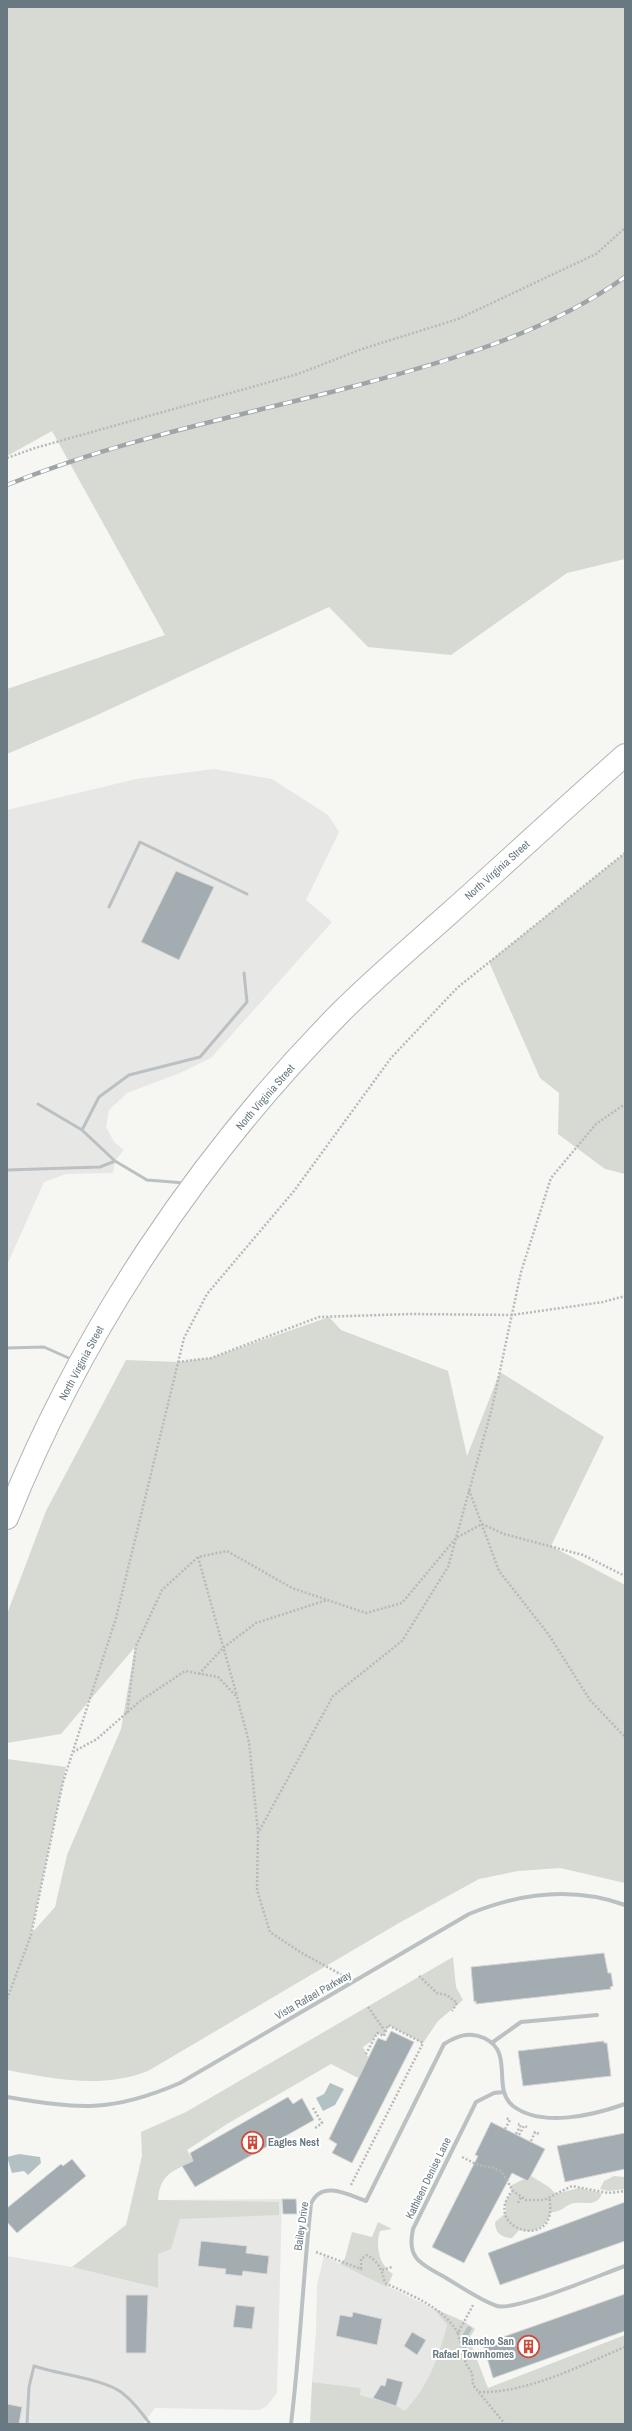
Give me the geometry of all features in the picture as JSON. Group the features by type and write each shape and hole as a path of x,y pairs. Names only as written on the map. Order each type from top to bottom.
{"main road":[{"name":"North Virginia Street","path":"7,1518 45,1432 80,1363 136,1269 195,1184 261,1100 342,1012 625,755"}],"street":[{"name":"Vista Rafael Parkway","path":"7,2097 62,2106 92,2107 122,2104 156,2093 180,2083 469,1914 520,1896 552,1893 577,1894 606,1898 625,1905"},
{"path":"597,2014 521,2022 493,2042 501,2058 504,2092 513,2106 533,2115 547,2118 586,2116 625,2104"},
{"name":"Bailey Drive","path":"291,2424 298,2372 311,2204 315,2194 324,2190 346,2194 366,2201 444,2044 456,2037 474,2033 493,2042"},
{"name":"Kathleen Denise Lane","path":"504,2092 494,2093 476,2102 413,2229 410,2242 412,2254 424,2266 498,2306 521,2304 625,2266"}],"lane":[{"path":"109,907 140,842 247,894"},
{"path":"82,1130 99,1097 129,1075 200,1057 247,1002 244,973"},
{"path":"38,1104 82,1130 115,1161 147,1180 195,1184"},
{"path":"7,1170 100,1167 115,1161"},
{"path":"7,1348 44,1347 80,1363"},
{"path":"27,2424 29,2387 34,2366 59,2374 92,2380 119,2391 134,2404 150,2424"}],"path":[{"path":"7,458 35,448 298,374 376,345 458,319 596,254 625,228"},
{"path":"7,1999 31,1935 63,1782 116,1618 184,1338 207,1294 294,1191 391,1058 457,988 625,852"},
{"path":"258,1833 333,1696 402,1641 448,1567 492,1408 521,1272 551,1178 596,1124 625,1104"},
{"path":"178,1362 211,1358 319,1317 410,1314 512,1315 603,1302 625,1296"},
{"path":"469,1490 499,1571 550,1635 590,1700 625,1737"},
{"path":"126,1713 136,1646 139,1639 162,1590 198,1556 227,1551 292,1588 366,1613 402,1603 456,1538 482,1524"},
{"path":"482,1524 504,1534 583,1555 625,1576"},
{"path":"198,1556 249,1742 258,1833 257,1890 270,1932 300,1952 354,1981"},
{"path":"198,1674 224,1648 256,1623 327,1600"},
{"path":"73,1752 97,1740 140,1701 184,1671 218,1677 237,1697"},
{"path":"419,1976 437,1993 447,1995 457,2003 452,2011"},
{"path":"368,2007 385,2032"},
{"path":"346,2194 423,2043 388,2025 384,2036 377,2033 366,2054"},
{"path":"313,2108 322,2123 314,2129"},
{"path":"505,2129 510,2120 506,2118"},
{"path":"518,2124 521,2125 518,2135 524,2126 527,2127"},
{"path":"530,2141 535,2132 539,2134"},
{"path":"462,2157 478,2165 494,2168 502,2172 513,2190 521,2197 534,2201 549,2197 572,2186 608,2193 625,2191"},
{"path":"513,2190 506,2197 504,2210 509,2223 520,2231 536,2231 544,2226 551,2212 549,2197"},
{"path":"518,2202 521,2197"},
{"path":"307,2247 323,2255 361,2269 361,2259 367,2255 375,2260 382,2270 385,2283 436,2308 451,2321 458,2334 466,2364 472,2373 473,2385 505,2424"},
{"path":"382,2270 392,2267"},
{"path":"458,2334 473,2305"},
{"path":"479,2392 499,2393 524,2386 625,2347"}],"shaded area":[{"path":"7,7 625,7 625,559 567,573 451,655 368,647 329,607 93,717 7,754 7,689 165,635 52,431 7,456"},
{"path":"214,769 272,779 328,815 339,832 306,900 332,922 211,1058 180,1073 127,1093 109,1110 106,1127 114,1142 124,1150 115,1161 113,1173 66,1174 44,1182 7,1265 7,810 136,779"},
{"path":"625,853 625,1174 605,1169 558,1134 559,1093 540,1078 489,962"},
{"path":"329,1317 341,1330 448,1371 467,1456 500,1372 604,1437 551,1546 625,1585 625,1883 560,1868 518,1871 479,1879 399,1923 148,2071 113,2080 78,2081 7,2070 7,1759 66,1767 31,1934 55,1907 67,1855 121,1729 135,1647 61,1734 7,1743 7,1614 46,1511 126,1360 178,1362 211,1358"},
{"path":"453,1957 456,1987 463,2000 438,2021 423,2043 388,2025 384,2036 377,2033 373,2040 363,2047 368,2057 377,2062 360,2079 331,2064 227,2124 187,2150 193,2161 169,2174 159,2191 158,2200 279,2202 279,2215 180,2219 171,2249 158,2254 158,2288 72,2267 126,2225 142,2156 141,2132 186,2112"},
{"path":"330,2083 344,2089 335,2105 323,2111 316,2098 324,2094"},
{"path":"19,2154 40,2157 41,2163 28,2175 24,2171 12,2173 7,2157"},
{"path":"531,2176 549,2187 556,2194 579,2188 602,2193 598,2200 594,2202 575,2203 559,2211 551,2212 546,2222 535,2230 519,2230 512,2238 502,2236 496,2229 495,2222 506,2213 505,2202 513,2190 510,2186 524,2179 528,2181"},
{"path":"614,2176 625,2177 625,2189 609,2191 600,2189 604,2181"},
{"path":"282,2199 277,2393 266,2407 259,2410 155,2408 143,2424 7,2424 7,2256 72,2267 158,2288 158,2200"},
{"path":"378,2222 392,2229 380,2231 378,2243 381,2260 384,2266 393,2274 387,2287 340,2264 345,2258 352,2232 372,2237"},
{"path":"324,2256 433,2308 447,2325 437,2363 419,2396 405,2412 395,2405 360,2395 361,2388 312,2382 316,2331 317,2285"},
{"path":"433,2308 463,2321 475,2329 469,2339 488,2388 625,2335 625,2424 310,2424 312,2382 361,2388 360,2395 395,2405 405,2411 420,2391 432,2371 447,2325"}],"building":[{"path":"176,871 214,887 179,960 141,942"},
{"path":"604,1953 608,1973 611,1973 613,1986 610,1987 611,1989 476,2004 476,2001 474,2002 471,1967"},
{"name":"Eagles Nest","path":"391,2031 414,2042 352,2163 332,2153 337,2144 329,2139 378,2038 386,2041"},
{"path":"604,2041 604,2043 607,2043 611,2076 523,2086 518,2051"},
{"name":"Eagles Nest","path":"288,2097 293,2104 302,2098 314,2120 195,2187 182,2166 193,2161 190,2153"},
{"path":"491,2122 545,2149 528,2181 512,2173 464,2263 432,2247 478,2156 475,2155"},
{"path":"625,2133 625,2169 565,2182 557,2146"},
{"path":"72,2159 86,2176 17,2233 7,2222 7,2208 61,2164 63,2166"},
{"path":"282,2199 296,2199 297,2214 283,2214"},
{"path":"625,2202 625,2241 500,2285 488,2253"},
{"path":"201,2241 247,2246 246,2253 269,2256 267,2274 243,2271 242,2276 225,2274 226,2269 198,2266"},
{"name":"Rancho San Rafael Townhomes","path":"625,2294 625,2331 493,2378 483,2344"},
{"path":"126,2295 148,2295 146,2353 126,2353"},
{"path":"236,2305 255,2307 252,2329 233,2327"},
{"path":"353,2312 382,2319 377,2345 336,2336 340,2315 352,2317"},
{"path":"412,2332 426,2340 417,2355 404,2346"},
{"path":"387,2378 403,2382 396,2406 373,2398 381,2385 385,2386"},
{"path":"7,2404 22,2407 19,2424 7,2424"}],"waterway":[{"path":"465,2357 463,2339 469,2329"}],"railway":[{"path":"7,485 49,469 135,442 355,386 461,356 495,344 562,315 625,277"}],"place":[{"name":"Eagles Nest","path":"252,2142"},
{"name":"Rancho San Rafael Townhomes","path":"529,2347"}]}
